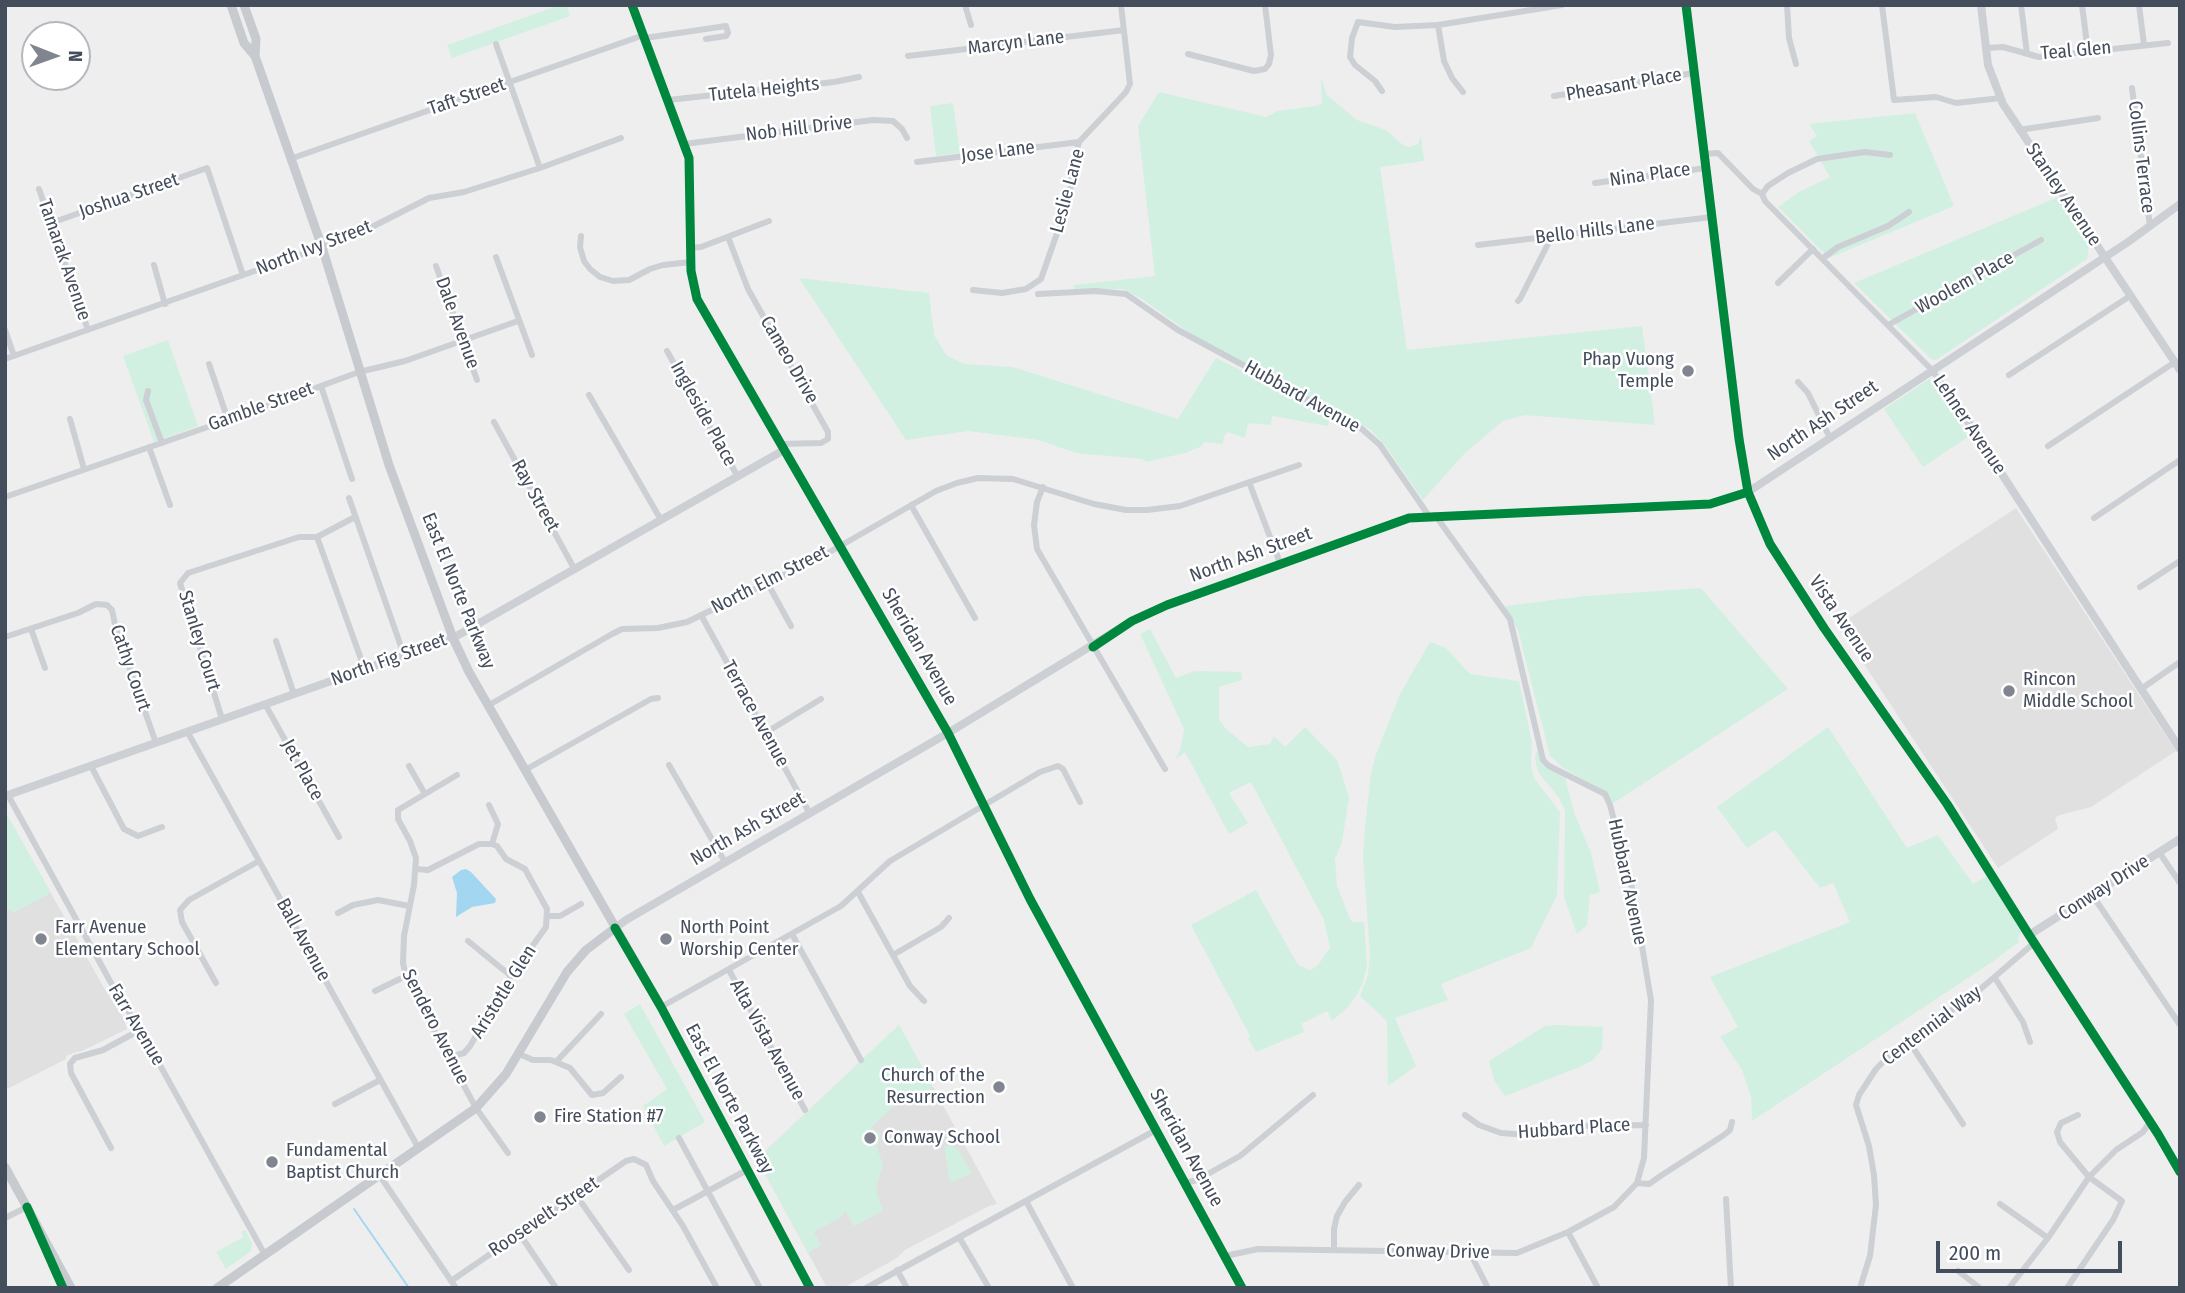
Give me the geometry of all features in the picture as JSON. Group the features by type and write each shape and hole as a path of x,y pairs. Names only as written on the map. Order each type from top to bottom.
{"main road":[{"name":"East El Norte Parkway","path":"231,5 244,43 256,57"},
{"name":"East El Norte Parkway","path":"244,5 256,39 256,57 322,247 390,466 453,638 661,1007 810,1288"},
{"name":"North Ash Street","path":"220,1287 477,1108 506,1074 567,972 586,950 615,928"},
{"path":"5,1167 71,1288"},
{"path":"27,1207 63,1288"}],"street":[{"name":"Sheridan Avenue","path":"632,5 684,144 690,170 691,262 697,299 948,733 1030,899 1242,1288"},
{"path":"965,5 971,25"},
{"name":"Leslie Lane","path":"973,290 1002,293 1026,289 1041,279 1070,195 1072,170 1079,142 1116,104 1130,85 1121,5"},
{"path":"1188,54 1254,71 1265,69 1271,55 1265,5"},
{"path":"1382,91 1375,80 1355,65 1350,57 1358,22 1395,27 1438,25 1562,5"},
{"name":"Vista Avenue","path":"1686,5 1748,492 1778,555 1947,804 2179,1167"},
{"path":"1787,5 1789,38 1796,64"},
{"path":"1882,5 1894,100 1936,97 1956,103 2001,98"},
{"name":"Stanley Avenue","path":"1981,5 1988,65 2001,98 2019,130 2177,366"},
{"path":"2021,5 2027,54"},
{"path":"2082,5 2088,52"},
{"path":"2139,5 2144,45"},
{"path":"1438,25 1444,61 1463,92"},
{"name":"Taft Street","path":"290,159 644,36 726,26 726,36 706,39"},
{"name":"Marcyn Lane","path":"908,56 1124,30"},
{"name":"Teal Glen","path":"1986,48 2003,47 2039,57 2168,43"},
{"path":"496,44 540,168"},
{"name":"Pheasant Place","path":"1554,96 1694,73"},
{"name":"Tutela Heights","path":"668,100 859,78"},
{"name":"Collins Terrace","path":"2132,88 2150,226"},
{"path":"2019,130 2098,118"},
{"name":"Nob Hill Drive","path":"684,144 873,120 893,121 907,138"},
{"name":"North Ivy Street","path":"5,359 360,233 429,198 464,192 621,138"},
{"name":"Jose Lane","path":"917,162 1079,142"},
{"path":"1762,194 1768,186 1788,173 1817,159 1865,152 1890,155"},
{"name":"Lehner Avenue","path":"1704,154 1718,153 1753,189 1762,194 1765,201 1931,369 1952,397 2180,749"},
{"name":"Joshua Street","path":"51,223 207,168 243,275"},
{"name":"Nina Place","path":"1595,183 1706,168"},
{"name":"Tamarak Avenue","path":"39,189 88,330"},
{"name":"North Ash Street","path":"615,928 1093,647 1132,621 1167,605 1409,518 1710,504 1748,492 2180,204"},
{"path":"1823,258 1838,247 1888,226 1909,212"},
{"name":"Bello Hills Lane","path":"1478,245 1712,217"},
{"path":"691,248 701,247 769,221"},
{"path":"581,236 580,247 584,261 600,277 613,281 629,280 663,265 691,262"},
{"path":"1518,300 1552,236"},
{"name":"Cameo Drive","path":"728,237 748,289 828,432 828,439 821,443 782,447"},
{"name":"Woolem Place","path":"1888,326 2041,240"},
{"path":"1778,283 1814,249"},
{"path":"496,257 532,355"},
{"path":"154,265 165,303"},
{"name":"Dale Avenue","path":"436,266 477,380"},
{"name":"Hubbard Avenue","path":"1038,294 1095,291 1126,294 1178,330 1362,429 1380,445 1510,619 1543,760 1549,766 1605,794 1633,892 1651,1000 1644,1158 1635,1185"},
{"path":"2009,375 2130,296"},
{"name":"Gamble Street","path":"5,497 359,372 405,360 518,321"},
{"path":"5,330 14,356"},
{"name":"Ingleside Place","path":"667,351 738,477"},
{"path":"209,364 228,420"},
{"path":"2048,446 2177,366"},
{"path":"1798,382 1808,393 1830,438"},
{"path":"321,386 352,479"},
{"path":"148,391 146,400 162,443"},
{"path":"589,395 661,520"},
{"path":"70,419 85,469"},
{"name":"Ray Street","path":"494,422 575,570"},
{"path":"149,447 170,505"},
{"name":"North Fig Street","path":"7,795 453,638 738,477 782,447"},
{"path":"2094,518 2180,460"},
{"name":"North Elm Street","path":"489,705 612,634 634,628 687,622 821,557 936,491 978,478 1013,479 1094,504 1126,510 1147,510 1180,506 1299,465"},
{"path":"1249,482 1280,563"},
{"path":"1042,487 1034,526 1037,549 1165,769"},
{"path":"349,498 404,655"},
{"path":"911,505 975,618"},
{"path":"355,517 317,537 365,670"},
{"name":"Stanley Court","path":"222,719 180,583 184,576 196,570 299,537 317,537"},
{"path":"2140,587 2180,561"},
{"path":"768,584 791,626"},
{"name":"Cathy Court","path":"31,629 96,604 107,605 112,610 116,629 156,743"},
{"name":"Terrace Avenue","path":"701,615 810,814"},
{"path":"5,637 31,629 45,668"},
{"path":"276,641 293,694"},
{"path":"2141,689 2180,662"},
{"path":"525,770 651,699 658,698"},
{"path":"765,733 821,699"},
{"name":"Jet Place","path":"265,704 339,837"},
{"name":"Ball Avenue","path":"187,731 419,1149"},
{"path":"669,765 725,862"},
{"path":"90,766 124,829 138,836 162,827"},
{"path":"409,766 425,794 457,775"},
{"path":"661,1007 841,906 890,861 1049,768 1058,766 1063,769 1080,802"},
{"name":"Sendero Avenue","path":"425,794 398,810 398,819 414,850 416,869 402,950 406,976 477,1108 508,1153"},
{"name":"Farr Avenue","path":"7,795 265,1255"},
{"path":"489,805 498,824 492,844"},
{"name":"Conway Drive","path":"2031,939 2180,839"},
{"path":"416,869 428,870 479,844 492,844 497,846 506,859 525,869 545,903 547,916 560,916 581,904"},
{"path":"2159,852 2180,883"},
{"path":"216,983 182,922 180,910 189,901 259,862"},
{"path":"858,892 910,986 923,1001"},
{"path":"2093,896 2180,1025"},
{"path":"338,913 353,905 378,900 410,906"},
{"name":"Aristotle Glen","path":"449,1057 464,1053 470,1046 511,976 546,927 547,916"},
{"path":"893,955 941,927 949,918"},
{"path":"792,933 860,1060"},
{"name":"Centennial Way","path":"1860,1288 1870,1256 1876,1205 1869,1146 1856,1105 1858,1095 1876,1069 1908,1040 1995,978 2031,939"},
{"path":"468,941 511,976"},
{"name":"Alta Vista Avenue","path":"729,970 805,1110"},
{"path":"375,991 406,976"},
{"path":"1995,978 2023,1022 2030,1042"},
{"path":"556,1062 601,1014"},
{"path":"111,1148 71,1073 70,1064 75,1058 103,1050 140,1030"},
{"path":"1908,1040 1963,1124"},
{"path":"519,1054 570,1068 592,1095 603,1093 621,1077"},
{"path":"335,1104 380,1080"},
{"path":"1185,1183 1197,1180 1240,1156 1313,1095"},
{"name":"Hubbard Place","path":"1465,1115 1479,1125 1501,1133 1514,1134 1567,1126 1646,1125"},
{"path":"2071,1287 2122,1201 2089,1177 2060,1142 2057,1132 2061,1123 2078,1115"},
{"name":"Conway Drive","path":"1225,1256 1258,1249 1517,1253 1568,1232 1614,1208 1635,1185 1649,1184 1724,1135 1730,1130 1732,1122"},
{"path":"2009,1288 2049,1238 2089,1177 2116,1150 2143,1132 2150,1122"},
{"path":"866,1288 1156,1130"},
{"path":"679,1138 760,1288"},
{"name":"Roosevelt Street","path":"451,1281 626,1161 639,1161 646,1166 673,1210"},
{"path":"716,1288 673,1210 747,1170"},
{"path":"380,1176 456,1288"},
{"path":"1334,1250 1337,1216 1359,1185"},
{"path":"576,1195 629,1270"},
{"path":"1726,1199 1731,1288"},
{"path":"1026,1200 1073,1288"},
{"path":"2000,1204 2049,1238"},
{"path":"5,1218 27,1207"},
{"path":"1568,1232 1598,1288"},
{"path":"519,1233 556,1288"},
{"path":"959,1237 989,1288"},
{"path":"1470,1253 1488,1288"},
{"path":"897,1270 907,1288"},
{"path":"1958,1271 1980,1288"}],"shaded area":[{"name":"Rincon Middle School","path":"2016,508 2176,751 2091,807 2055,818 2058,829 1998,868 1841,629 1843,622"},
{"name":"Farr Avenue Elementary School","path":"5,811 123,1017 127,1029 66,1056 66,1059 5,1090"},
{"name":"Conway School","path":"899,1025 997,1204 905,1250 897,1258 843,1288 827,1288 757,1159"}],"green space":[{"path":"566,5 570,16 452,58 447,45"},
{"path":"1321,77 1327,95 1357,120 1386,130 1409,147 1418,144 1421,136 1424,161 1380,167 1407,350 1642,326 1655,425 1524,415 1503,421 1465,453 1423,500 1387,448 1370,429 1198,339 1142,299 1123,289 1074,289 1074,285 1155,276 1138,126 1159,92 1266,117 1278,111 1322,103"},
{"path":"953,103 960,153 936,156 930,106"},
{"path":"1915,113 1954,206 1829,258 1778,207 1799,192 1830,177 1809,141 1817,136 1809,124"},
{"path":"2058,197 2089,245 2087,259 1936,360 1931,359 1854,283"},
{"path":"799,278 929,293 934,335 946,355 964,364 1013,367 1178,419 1216,358 1331,415 1328,426 1272,416 1271,425 1248,423 1245,438 1227,432 1223,444 1205,442 1185,453 1146,462 1142,459 1076,453 1039,440 968,431 906,440"},
{"path":"168,340 198,426 154,442 123,356"},
{"path":"1929,379 1933,380 1968,437 1923,467 1884,409"},
{"path":"1701,588 1788,689 1612,804 1599,788 1563,768 1550,756 1518,630 1505,606 1585,596"},
{"path":"1150,629 1176,678 1195,671 1241,672 1242,680 1219,687 1219,719 1226,729 1248,747 1270,744 1274,736 1285,747 1305,727 1337,760 1349,797 1342,842 1335,859 1337,886 1350,919 1364,922 1367,965 1363,982 1348,1007 1332,1021 1327,1011 1301,1024 1304,1032 1256,1052 1191,925 1256,890 1298,965 1310,970 1318,965 1330,948 1324,920 1251,782 1229,793 1248,823 1229,834 1185,752 1175,760 1181,747 1184,729 1140,634"},
{"path":"1430,642 1446,648 1470,674 1519,681 1532,742 1531,766 1534,778 1560,812 1557,895 1531,948 1441,984 1448,1000 1395,1018 1416,1066 1388,1086 1387,1021 1360,996 1368,975 1370,954 1363,856 1365,826 1375,757 1400,694"},
{"path":"1828,727 1907,848 1938,835 1973,884 1987,876 2021,931 2019,942 1752,1121 1751,1097 1742,1070 1720,1037 1738,1027 1710,977 1850,922 1833,883 1820,888 1775,830 1747,848 1717,807"},
{"path":"1538,751 1542,759 1565,777 1574,812 1591,853 1600,892 1590,895 1587,925 1577,934 1564,897 1565,811 1559,798 1538,772 1535,759"},
{"path":"5,811 50,891 13,913 11,909 5,912"},
{"path":"640,1004 705,1122 664,1146 643,1106 667,1089 624,1014"},
{"path":"899,1025 932,1085 930,1087 934,1096 920,1104 908,1092 871,1128 880,1133 877,1148 883,1164 876,1190 883,1211 854,1226 845,1211 843,1212 843,1216 814,1232 821,1245 808,1253 757,1159"},
{"path":"1545,1026 1603,1027 1602,1049 1593,1060 1580,1067 1505,1096 1494,1080 1489,1061"},
{"path":"944,1146 959,1150 972,1173 950,1183"},
{"path":"245,1230 252,1243 251,1251 226,1269 216,1252 244,1237 241,1232"}],"water":[{"path":"461,870 471,872 496,899 495,903 472,907 456,917 457,893 452,877"}],"waterway":[{"path":"354,1209 409,1288"}],"cycle path":[{"path":"632,5 689,158 691,271 697,299 948,733 1030,899 1242,1288"},
{"path":"1686,5 1739,439 1748,492 1770,544 1824,628 1947,804 2180,1172"},
{"path":"1093,647 1132,621 1167,605 1409,518 1710,504 1748,492"},
{"path":"615,928 661,1007 810,1288"},
{"path":"27,1207 63,1288"}],"place":[{"name":"Phap Vuong Temple","path":"1688,371"},
{"name":"Rincon Middle School","path":"2009,691"},
{"name":"Farr Avenue Elementary School","path":"41,939"},
{"name":"North Point Worship Center","path":"666,939"},
{"name":"Church of the Resurrection","path":"999,1087"},
{"name":"Fire Station #7","path":"540,1117"},
{"name":"Conway School","path":"870,1138"},
{"name":"Fundamental Baptist Church","path":"272,1162"}]}
